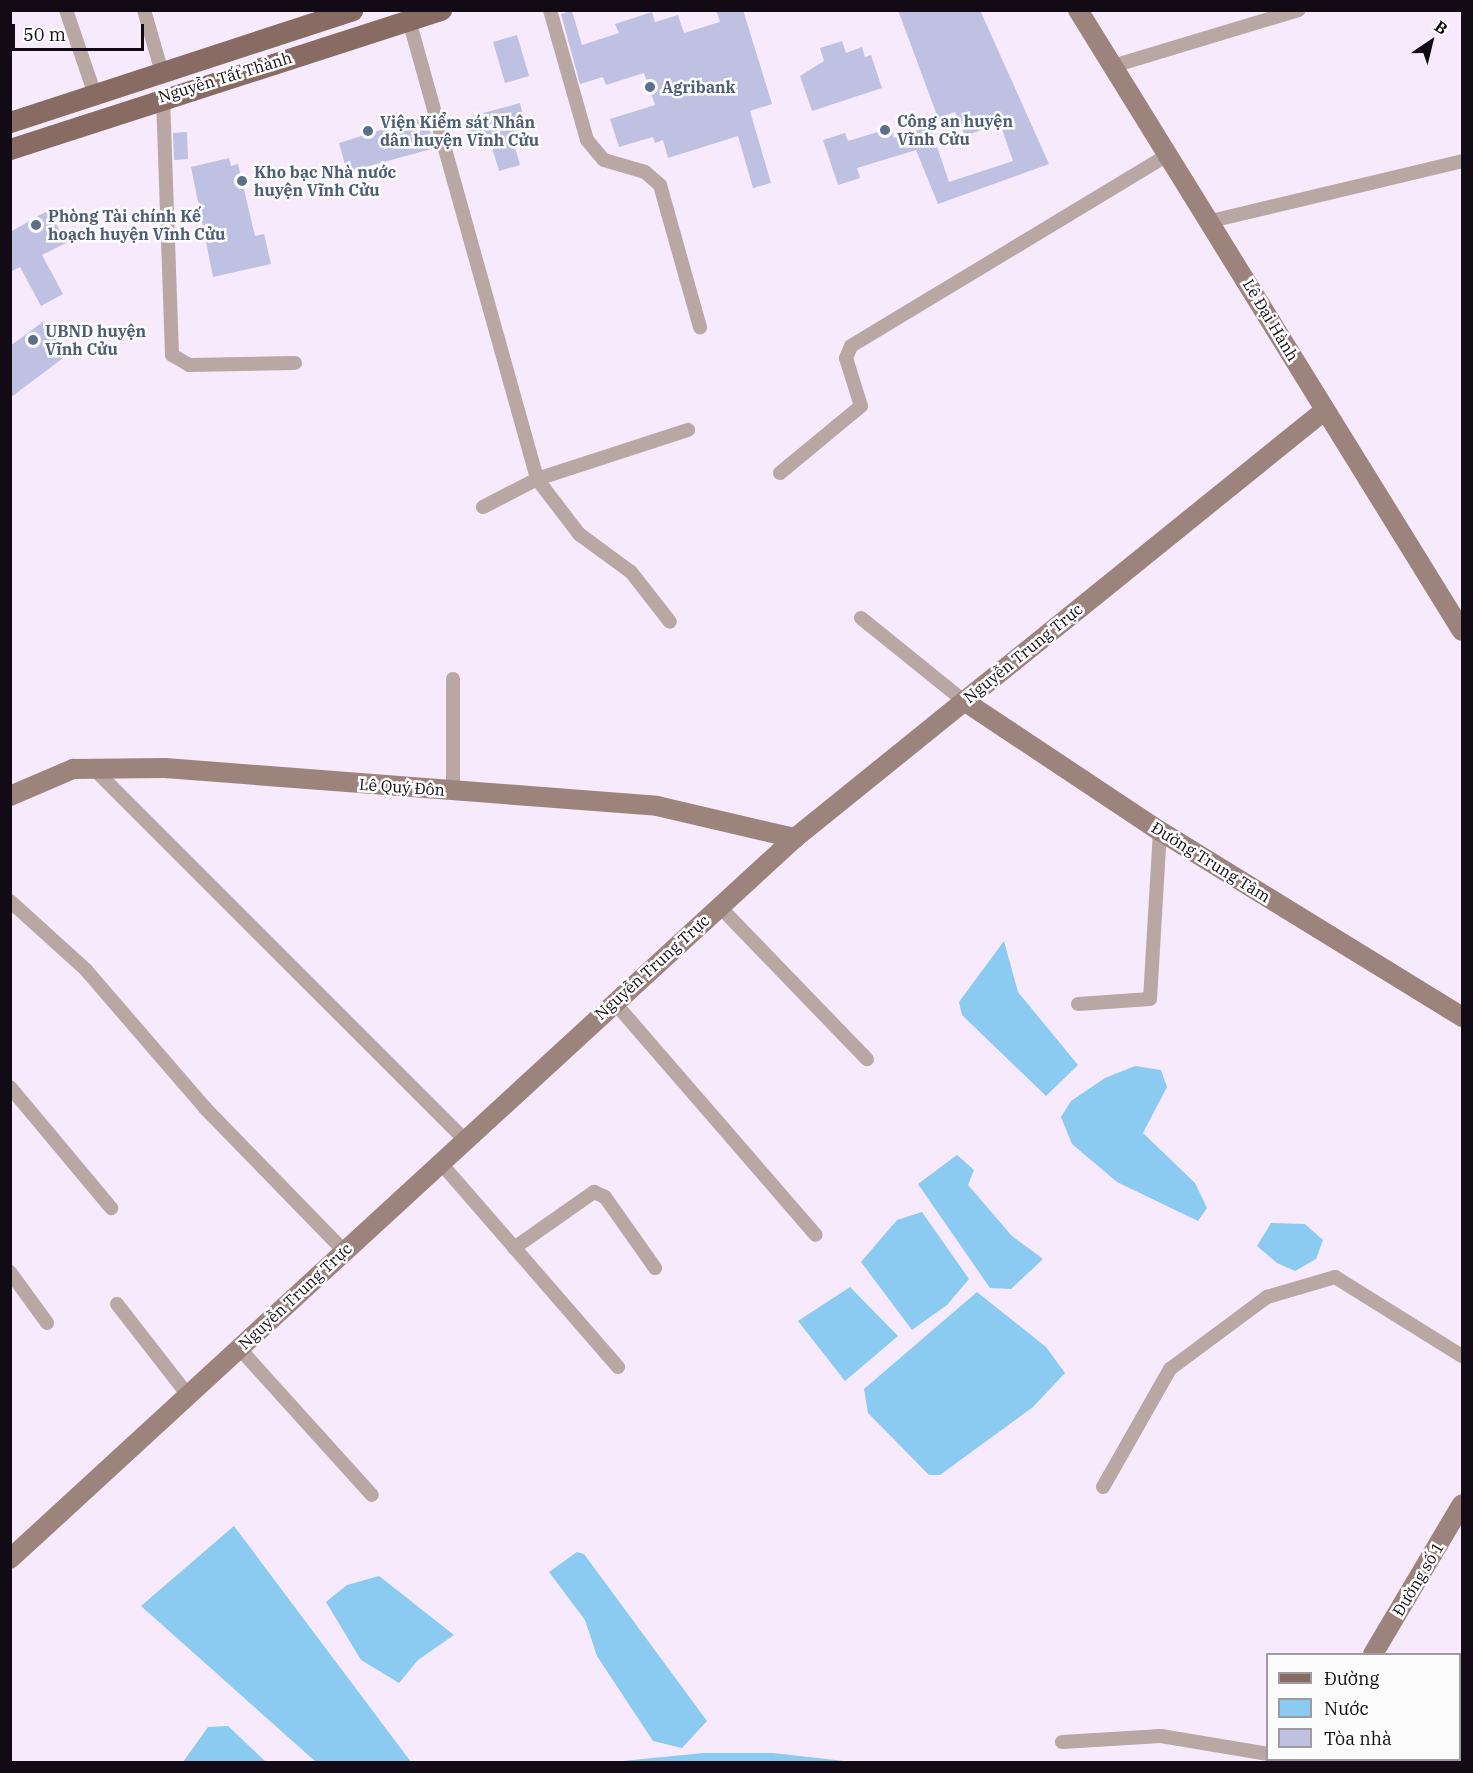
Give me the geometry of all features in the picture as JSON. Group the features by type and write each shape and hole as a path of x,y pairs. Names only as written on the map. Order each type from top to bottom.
{"main road":[{"name":"Nguyễn Tất Thành","path":"10,122 161,69 352,10"},
{"name":"Nguyễn Tất Thành","path":"10,149 408,15 441,10"}],"street":[{"path":"66,10 94,92"},
{"path":"144,10 161,69"},
{"path":"550,10 587,140 604,160 645,172 660,185 700,327"},
{"name":"Lê Đại Hành","path":"1078,10 1211,221 1462,632"},
{"path":"1113,66 1299,10"},
{"path":"408,15 537,478 579,534 631,572 670,622"},
{"path":"163,97 172,355 189,366 296,363"},
{"path":"780,473 861,406 846,358 851,346 1169,154"},
{"path":"1211,221 1462,161"},
{"name":"Nguyễn Trung Trực","path":"10,1559 463,1138 795,838 1325,410"},
{"path":"483,507 537,478 688,430"},
{"path":"861,618 964,701"},
{"path":"453,679 453,791"},
{"name":"Đường Trung Tâm","path":"964,701 1160,831 1462,1017"},
{"path":"93,768 463,1138"},
{"name":"Lê Quý Đôn","path":"10,796 54,774 93,768 657,806 795,838"},
{"path":"1078,1004 1150,999 1160,831"},
{"path":"10,901 86,970 205,1108 344,1251"},
{"path":"719,906 867,1059"},
{"path":"614,1002 816,1236"},
{"path":"10,1087 111,1208"},
{"path":"439,1161 618,1367"},
{"path":"514,1248 594,1192 605,1197 655,1268"},
{"path":"10,1272 47,1323"},
{"path":"1104,1487 1170,1369 1267,1297 1335,1276 1462,1356"},
{"path":"117,1304 187,1394"},
{"path":"239,1348 372,1495"},
{"name":"Đường số 1","path":"1374,1653 1462,1504"},
{"path":"1062,1742 1161,1736 1235,1744 1266,1753"}],"water":[{"path":"1004,941 1018,992 1078,1065 1046,1096 962,1015 959,1002"},
{"path":"1135,1066 1161,1070 1167,1087 1143,1133 1195,1183 1207,1208 1198,1221 1117,1182 1072,1144 1061,1117 1071,1101 1105,1078"},
{"path":"957,1155 974,1170 968,1185 1012,1236 1043,1259 1011,1289 990,1288 918,1184"},
{"path":"922,1212 969,1279 947,1305 912,1330 861,1262 897,1220"},
{"path":"1271,1223 1305,1224 1323,1240 1316,1259 1295,1271 1277,1263 1257,1246"},
{"path":"850,1287 898,1336 845,1381 798,1321"},
{"path":"977,1292 1046,1347 1065,1373 1033,1407 940,1475 929,1475 868,1413 864,1389"},
{"path":"234,1526 411,1762 316,1762 141,1606"},
{"path":"577,1552 584,1554 707,1721 682,1748 653,1741 597,1656 585,1620 549,1572"},
{"path":"379,1576 454,1635 418,1660 399,1683 361,1660 326,1602 347,1585"},
{"path":"228,1726 266,1762 183,1762 208,1727"},
{"path":"704,1753 773,1753 853,1762 612,1762"}],"building":[{"name":"Agribank","path":"716,10 743,10 772,104 750,111 771,183 753,188 738,136 668,158 663,140 655,143 653,137 619,147 610,119 655,105 644,73 606,85 603,77 580,84 561,14 572,11 582,45 619,33 615,24 652,12 655,22 678,15 684,33 720,22"},
{"path":"898,10 980,10 1049,164 938,204 916,150 857,168 860,178 838,185 823,140 845,133 848,141 891,128 894,138 930,126 949,182 1013,161 1000,123 965,136 955,112 938,118"},
{"path":"517,35 529,76 505,83 493,42"},
{"path":"842,41 846,53 862,47 865,57 871,55 882,88 812,111 800,76 824,61 820,48"},
{"path":"520,103 526,129 511,133 520,165 499,171 489,138 472,143 465,118"},
{"path":"426,116 435,148 347,172 339,143"},
{"path":"187,132 188,159 174,160 173,133"},
{"path":"229,158 231,166 238,164 255,236 264,234 271,264 213,277 191,167"},
{"path":"49,210 66,243 42,255 63,294 41,306 20,267 10,272 10,232"},
{"name":"UBND huyện Vĩnh Cửu","path":"44,321 67,355 10,398 10,346"}],"place":[{"name":"Agribank","path":"650,87"},
{"name":"Công an huyện Vĩnh Cửu","path":"885,130"},
{"name":"Viện Kiểm sát Nhân dân huyện Vĩnh Cửu","path":"368,131"},
{"name":"Kho bạc Nhà nước huyện Vĩnh Cửu","path":"242,181"},
{"name":"Phòng Tài chính Kế hoạch huyện Vĩnh Cửu","path":"36,225"},
{"name":"UBND huyện Vĩnh Cửu","path":"33,340"}]}
